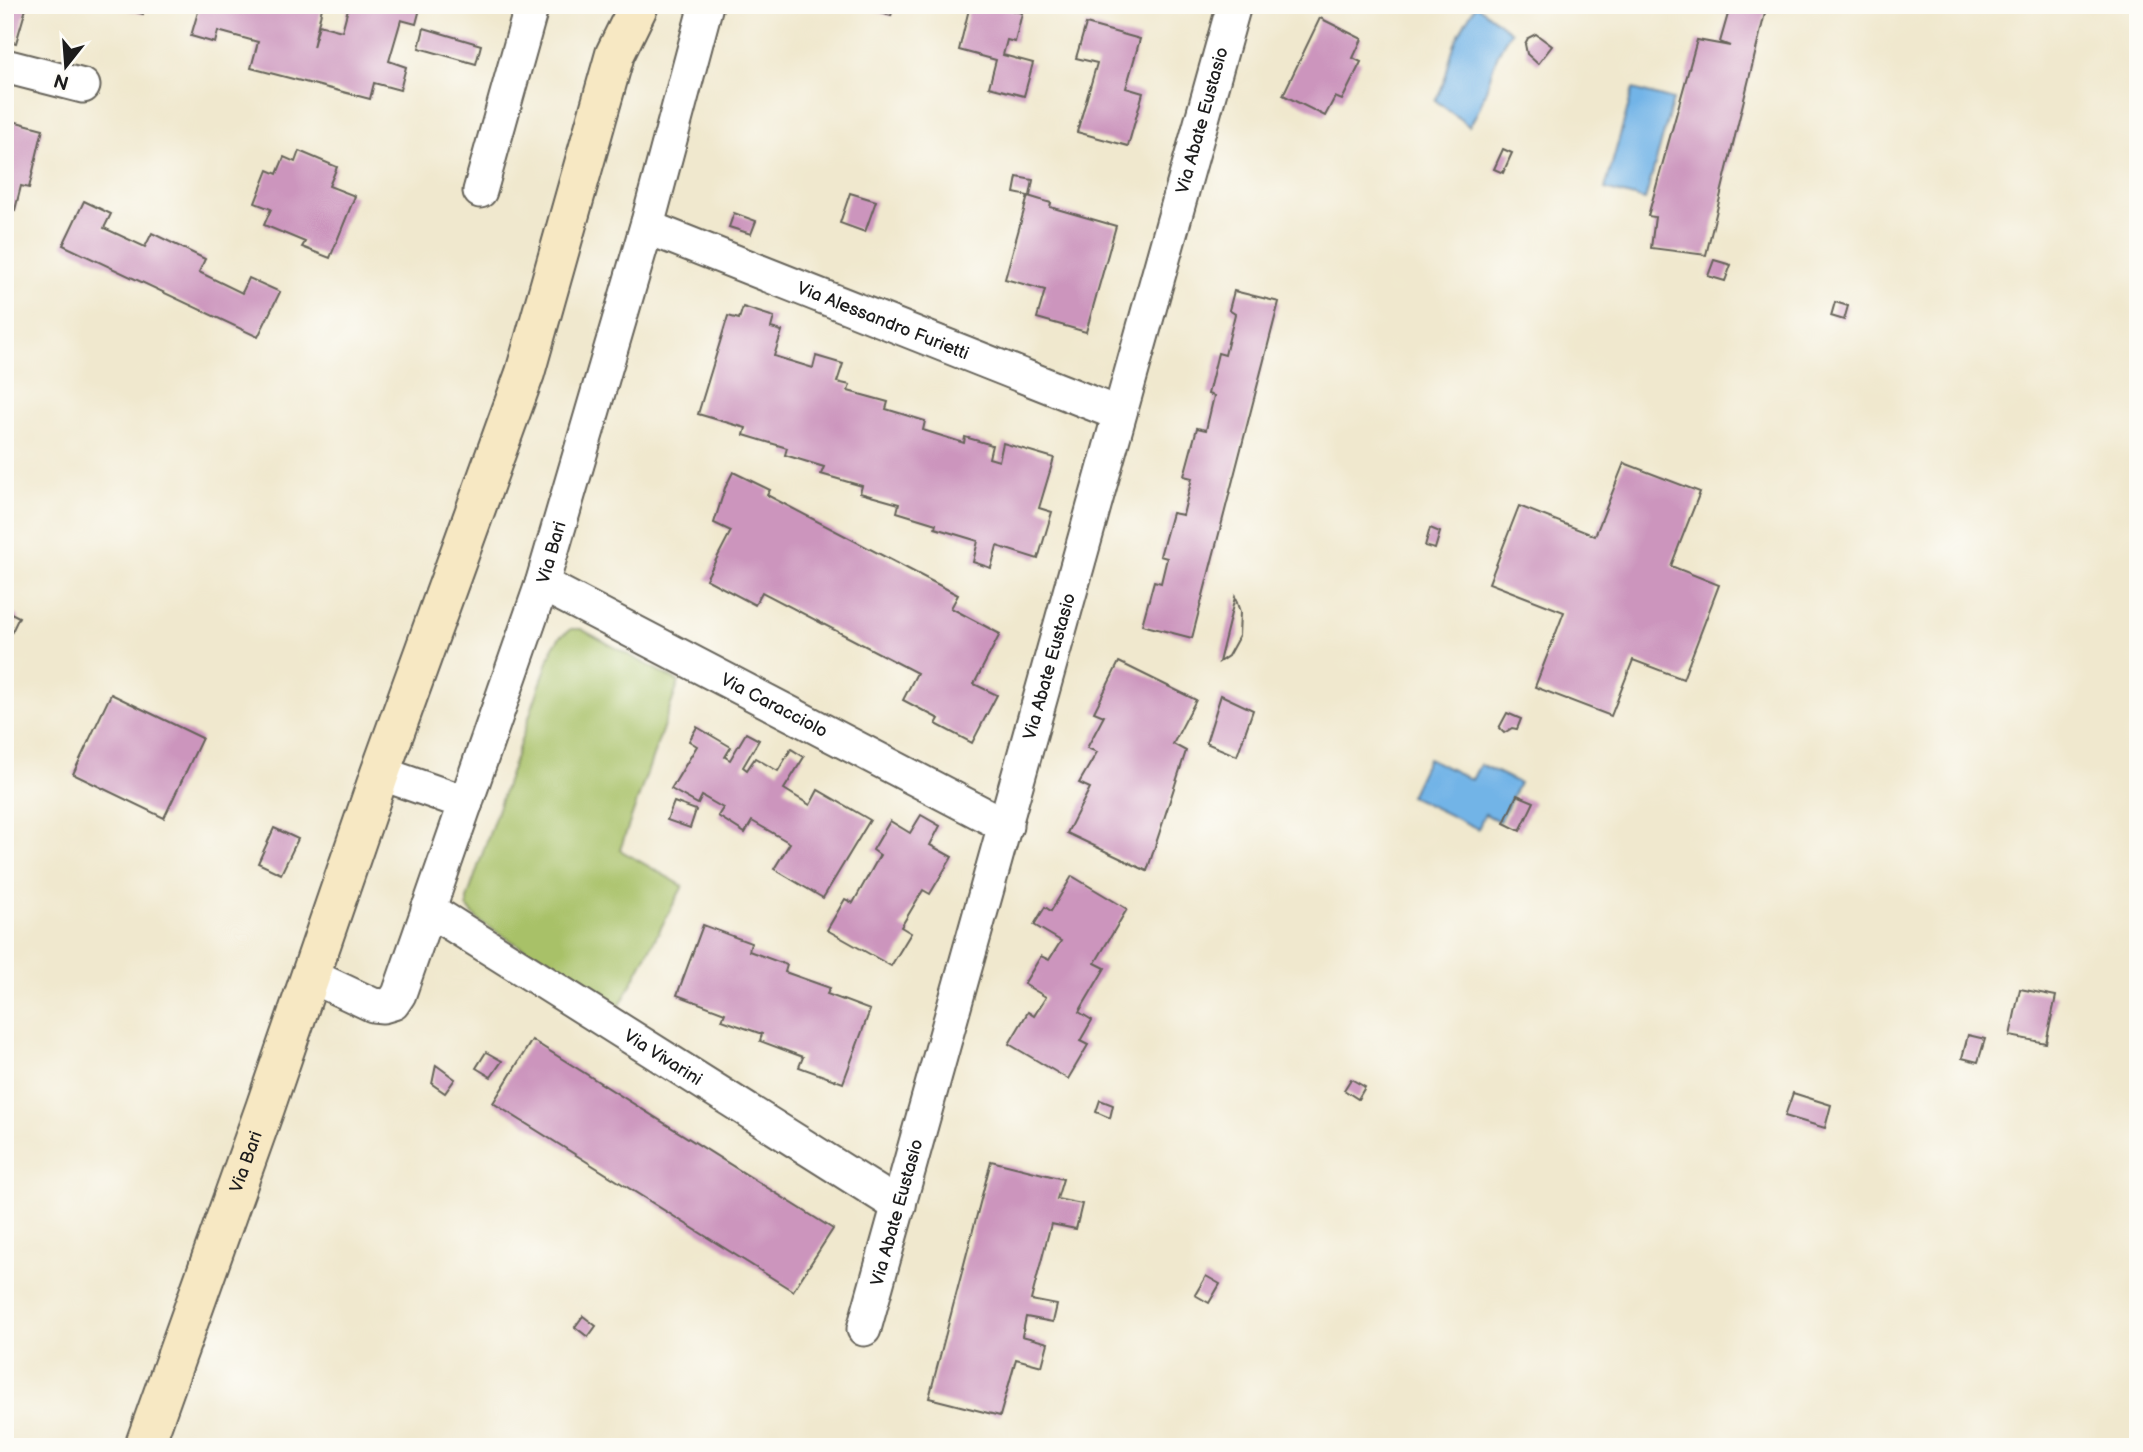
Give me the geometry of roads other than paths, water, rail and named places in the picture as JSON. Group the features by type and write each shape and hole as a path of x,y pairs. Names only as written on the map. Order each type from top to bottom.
{"main road":[{"name":"Via Bari","path":"615,54 616,5"},
{"name":"Via Bari","path":"144,1447 380,773 525,373 615,54 639,5"}],"street":[{"path":"480,191 532,5"},
{"name":"Via Bari","path":"311,976 373,1005 393,1003 399,993 542,584 647,227 706,5"},
{"name":"Via Abate Eustasio","path":"864,1329 1234,5"},
{"path":"5,66 83,86"},
{"name":"Via Alessandro Furietti","path":"647,227 1119,414"},
{"name":"Via Caracciolo","path":"542,584 1006,826"},
{"path":"380,773 466,803"},
{"name":"Via Vivarini","path":"428,909 900,1206"}],"water":[{"path":"1476,5 1511,32 1498,54 1481,103 1469,126 1435,100 1456,41"},
{"path":"1633,89 1673,100 1645,200 1605,189"},
{"path":"1428,758 1472,780 1480,764 1519,783 1500,822 1485,814 1478,829 1410,796"}]}
